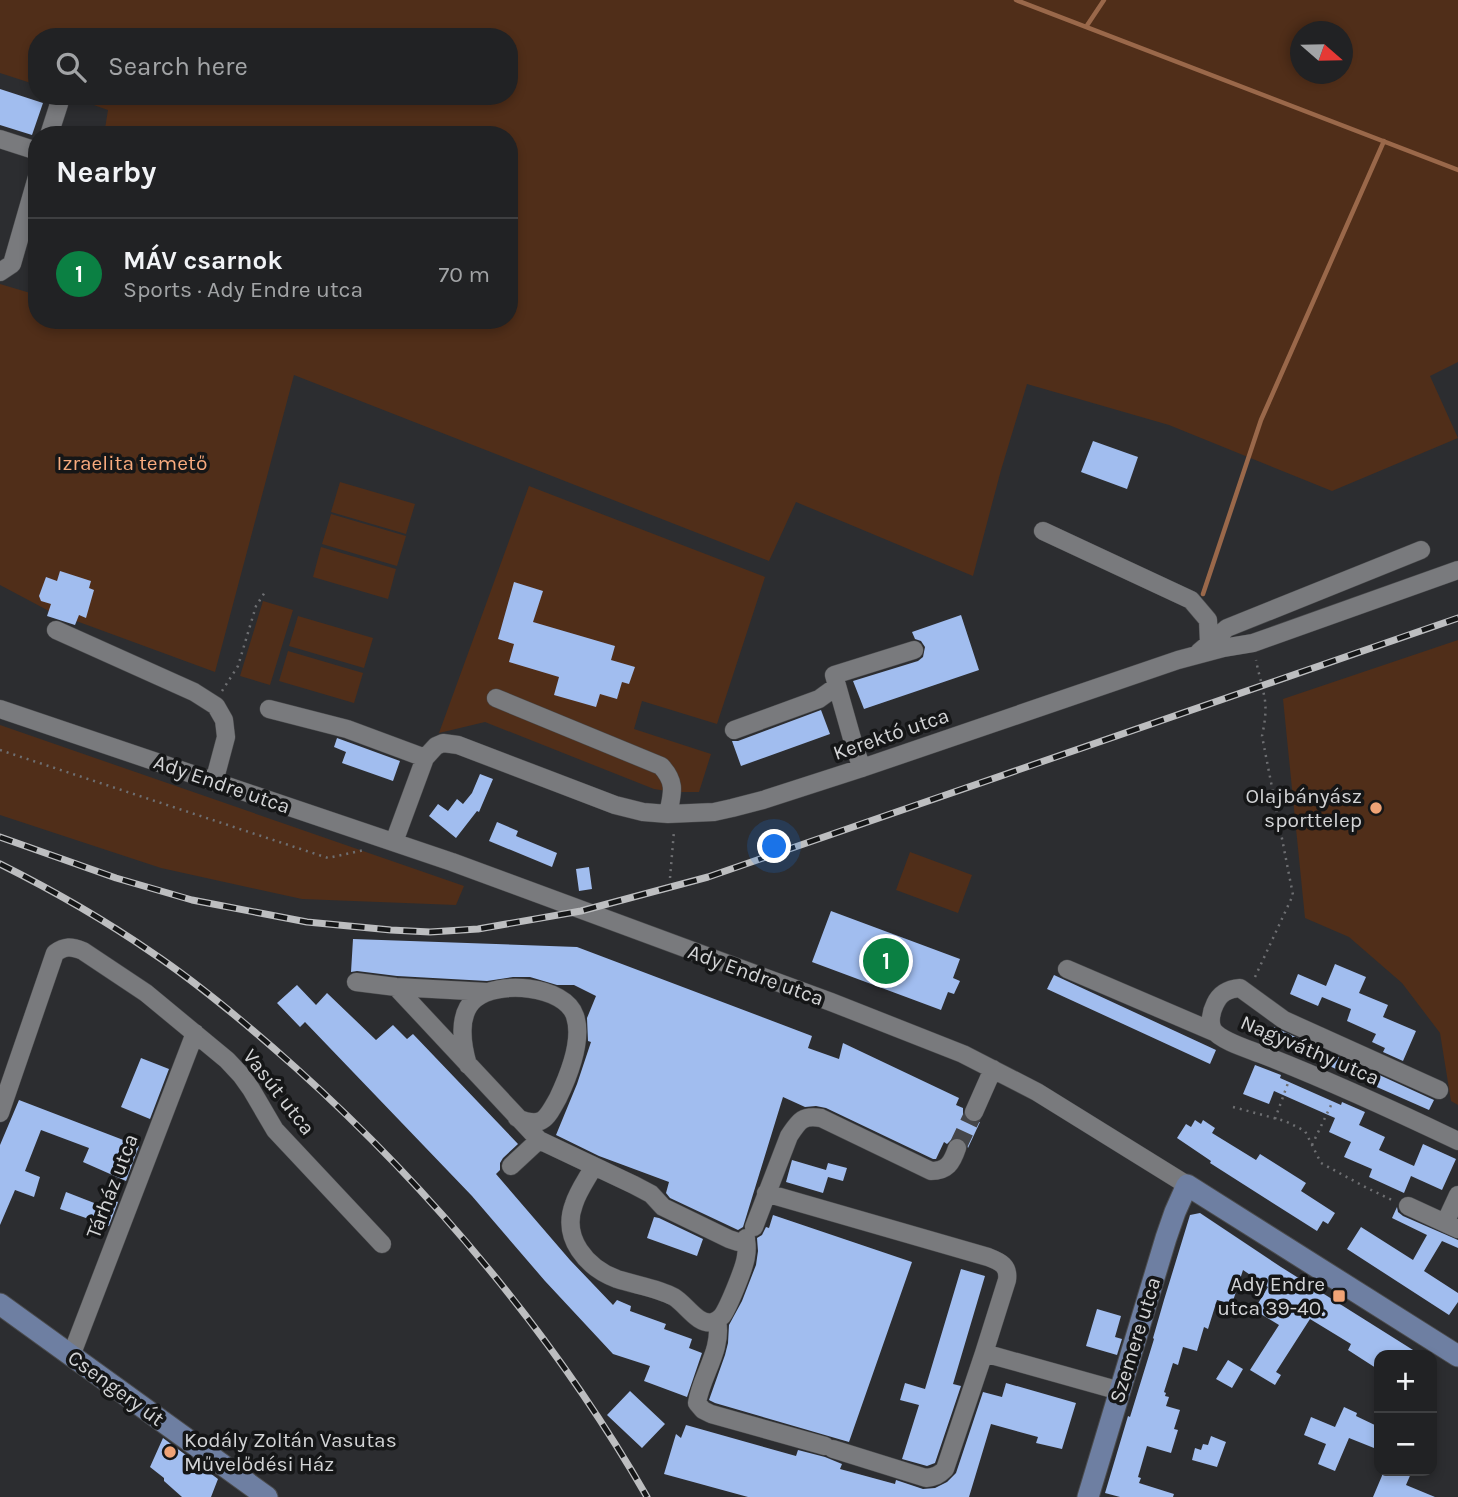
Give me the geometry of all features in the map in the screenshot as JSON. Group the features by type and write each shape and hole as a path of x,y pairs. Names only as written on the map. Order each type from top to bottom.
{"main road":[{"name":"Ady Endre utca","path":"1187,1185 1458,1356"},
{"name":"Szemere utca","path":"1088,1497 1166,1238 1187,1185"},
{"name":"Csengery út","path":"0,1304 267,1497"}],"street":[{"path":"52,126 59,105"},
{"path":"0,139 28,148"},
{"path":"0,272 12,264 28,208"},
{"path":"1043,531 1191,600 1208,620 1203,649"},
{"path":"1203,649 1227,628 1421,551"},
{"name":"Kerektó utca","path":"425,758 436,746 443,743 458,745 615,805 643,812 672,814 732,808 862,768 1203,649 1253,643 1458,570"},
{"path":"56,630 194,692 216,706 224,720 226,737 214,782"},
{"path":"862,768 834,675 914,650"},
{"path":"734,730 819,699 837,686"},
{"path":"496,698 661,766 670,776 673,786 672,814"},
{"name":"Ady Endre utca","path":"0,709 452,862 831,1002 962,1054 1037,1092 1187,1185"},
{"path":"270,709 347,729 425,758 394,842"},
{"name":"Vasút utca","path":"0,1113 55,953 64,947 74,947 146,993 227,1060 241,1075 275,1130 382,1244"},
{"path":"1067,969 1214,1032"},
{"path":"356,982 487,992 509,988 537,990 565,1001 575,1015 577,1035 575,1053 559,1096 548,1117 539,1122 531,1124 517,1118"},
{"path":"396,987 539,1140 651,1194 663,1207 729,1239 738,1242 749,1235"},
{"name":"Nagyváthy utca","path":"1439,1090 1284,1020 1240,988 1223,993 1211,1015 1214,1032 1236,1044 1340,1087 1458,1141"},
{"path":"468,1065 463,1035 465,1016 474,1000 487,992"},
{"name":"Tárház utca","path":"71,1356 195,1033"},
{"path":"974,1112 993,1069"},
{"path":"594,1166 573,1206 570,1226 575,1245 587,1261 600,1271 615,1279 673,1296 695,1316 708,1323 717,1321 723,1315 744,1267 749,1235 789,1136 803,1118 821,1118 931,1171 939,1171 951,1164 957,1149"},
{"path":"511,1166 539,1140"},
{"path":"717,1321 718,1340 697,1403 703,1410 926,1478 934,1478 945,1469 1007,1280 1007,1270 1003,1264 988,1257 766,1193"},
{"path":"1403,1205 1452,1226 1458,1195"},
{"path":"984,1353 1119,1391"}],"path":[{"path":"216,706 223,688 238,666 256,606 265,592"},
{"path":"1248,993 1293,895 1262,736 1265,696 1258,676 1253,643"},
{"path":"0,750 328,858 394,842"},
{"path":"670,878 672,814"},
{"path":"1275,1119 1294,1067"},
{"path":"1312,1145 1340,1087"},
{"path":"1233,1107 1285,1121 1305,1131 1321,1163 1403,1205"}],"green space":[{"name":"Izraelita temető","path":"0,0 1458,0 1458,362 1430,376 1458,438 1332,491 1169,425 1027,384 973,576 796,502 769,561 294,375 215,672 49,611 0,585 0,284 28,292 28,329 518,329 518,126 105,126 108,110 94,105 518,105 518,28 28,28 28,82 0,73"},
{"path":"340,482 415,504 406,534 331,512"},
{"path":"529,486 765,577 717,724 642,701 634,729 711,754 699,792 654,789 485,722 439,733"},
{"path":"331,514 406,536 397,566 322,544"},
{"path":"321,547 396,569 388,599 313,577"},
{"path":"263,601 293,610 270,685 240,676"},
{"path":"298,616 373,638 364,668 289,646"},
{"name":"Olajbányász sporttelep","path":"1458,640 1458,1105 1451,1101 1440,1033 1402,983 1349,937 1305,918 1283,699"},
{"path":"288,651 363,673 354,703 279,681"},
{"path":"0,725 464,886 456,905 302,899 161,868 0,815"},
{"path":"910,852 972,875 958,913 896,890"}],"building":[{"path":"0,89 28,98 28,105 42,105 35,126 28,126 28,134 0,125"},
{"path":"1093,441 1138,457 1127,489 1081,472"},
{"path":"60,571 91,581 89,588 94,590 86,618 79,615 75,625 47,616 51,604 41,601 39,596 46,577 57,581"},
{"path":"514,582 543,591 533,622 615,646 611,660 635,667 629,684 622,682 617,699 600,694 596,707 554,695 559,677 509,662 514,644 498,639"},
{"path":"961,615 979,670 864,709 853,681 918,661 923,657 925,647 921,641 915,639 912,632"},
{"path":"821,710 830,734 741,766 732,741"},
{"path":"337,738 400,761 393,781 342,763 346,752 334,747"},
{"path":"480,774 493,779 479,812 477,811 456,838 429,816 438,804 448,811 457,799 463,804 472,793"},
{"path":"497,822 518,831 516,836 557,853 552,867 489,841"},
{"path":"589,867 592,889 579,891 576,869"},
{"path":"831,911 960,959 953,978 960,981 954,994 948,992 941,1010 812,962"},
{"path":"353,939 577,947 812,1036 808,1048 839,1059 843,1043 959,1098 956,1105 963,1108 965,1119 980,1122 968,1148 965,1140 954,1137 947,1144 944,1142 936,1159 933,1159 826,1108 805,1107 783,1097 743,1227 738,1230 670,1198 666,1193 669,1182 599,1156 556,1135 591,1042 588,1041 587,1018 596,996 574,985 557,985 530,977 487,981 351,972"},
{"path":"1335,964 1366,977 1359,993 1388,1005 1383,1017 1416,1031 1403,1061 1383,1052 1385,1048 1372,1042 1376,1034 1347,1021 1351,1009 1322,997 1318,1006 1290,994 1298,974 1326,986"},
{"path":"1054,975 1216,1050 1210,1064 1047,989"},
{"path":"297,985 316,1005 327,993 376,1040 393,1025 407,1039 413,1034 518,1144 503,1158 496,1174 570,1260 613,1305 617,1300 631,1306 630,1311 666,1324 664,1329 692,1339 689,1348 702,1353 687,1397 644,1381 650,1366 613,1354 545,1281 472,1196 305,1022 300,1027 277,1003"},
{"path":"1274,1027 1345,1060 1340,1071 1270,1037"},
{"path":"141,1058 169,1069 150,1119 121,1107"},
{"path":"1255,1065 1341,1105 1342,1102 1365,1112 1359,1125 1385,1137 1379,1150 1414,1166 1423,1144 1456,1159 1442,1190 1411,1176 1404,1193 1369,1177 1372,1169 1344,1157 1351,1142 1329,1132 1335,1118 1274,1091 1269,1104 1243,1094"},
{"path":"1375,1073 1434,1100 1429,1110 1370,1084"},
{"path":"19,1100 139,1146 126,1181 83,1162 89,1148 41,1130 25,1171 40,1177 34,1197 15,1190 0,1225 0,1145"},
{"path":"1195,1120 1201,1124 1203,1120 1215,1128 1212,1133 1256,1160 1260,1154 1306,1183 1301,1191 1335,1213 1328,1224 1323,1221 1317,1231 1210,1163 1211,1161 1177,1138 1186,1124 1191,1127"},
{"path":"792,1160 826,1170 828,1163 847,1168 843,1181 828,1177 823,1193 786,1182"},
{"path":"66,1192 102,1206 105,1197 118,1202 109,1226 60,1209"},
{"path":"1397,1207 1403,1216 1458,1240 1458,1248 1442,1241 1424,1271 1458,1293 1458,1302 1449,1315 1347,1249 1361,1227 1413,1260 1427,1235 1392,1218"},
{"path":"1200,1213 1413,1350 1374,1350 1374,1367 1348,1350 1351,1344 1310,1319 1276,1372 1281,1375 1275,1385 1250,1370 1279,1325 1254,1310 1268,1287 1243,1270 1232,1304 1217,1300 1208,1329 1204,1327 1197,1351 1183,1347 1178,1365 1173,1363 1164,1392 1165,1396 1169,1397 1166,1406 1180,1410 1174,1429 1178,1430 1171,1453 1147,1446 1138,1477 1141,1478 1139,1483 1174,1494 1173,1497 1120,1497 1105,1493 1154,1339 1190,1215"},
{"path":"773,1215 912,1262 849,1442 709,1400 725,1355 729,1325 756,1265 757,1238 766,1227 769,1228"},
{"path":"654,1217 703,1239 697,1256 647,1238"},
{"path":"961,1269 985,1276 953,1384 961,1386 935,1463 927,1466 902,1459 919,1405 900,1400 905,1383 925,1389"},
{"path":"1097,1309 1121,1316 1115,1337 1122,1339 1117,1355 1086,1346"},
{"path":"1228,1360 1243,1369 1232,1388 1216,1379"},
{"path":"1006,1383 1076,1403 1062,1449 1036,1443 1038,1437 991,1424 969,1497 748,1497 664,1474 676,1434 681,1438 686,1425 796,1456 798,1450 825,1457 842,1464 840,1469 895,1484 896,1480 923,1489 935,1488 956,1473 983,1392 1002,1397"},
{"path":"630,1391 665,1424 642,1448 607,1415"},
{"path":"1344,1407 1357,1413 1356,1416 1374,1425 1374,1448 1349,1438 1335,1471 1318,1464 1326,1444 1304,1435 1311,1417 1335,1427"},
{"path":"1211,1436 1226,1442 1217,1467 1192,1460 1195,1448 1201,1450 1203,1444 1208,1445"},
{"name":"Kodály Zoltán Vasutas Művelődési Ház","path":"163,1438 218,1479 211,1497 182,1497 150,1467"},
{"path":"1382,1476 1410,1476 1406,1485 1435,1497 1373,1497"}],"waterway":[{"path":"1016,0 1458,170"},
{"path":"1086,27 1104,0"},
{"path":"1203,594 1261,420 1384,141"}],"tunnel":[{"path":"957,1148 974,1112"}],"railway":[{"path":"0,837 116,878 192,900 307,922 430,932 478,929 581,911 708,877 1458,618"},
{"path":"0,864 96,917 170,965 243,1022 346,1115 443,1215 532,1324 573,1380 647,1497"}],"place":[{"name":"Olajbányász sporttelep","path":"1376,808"},
{"name":"MÁV csarnok","path":"886,961"},
{"name":"Ady Endre utca 39-40.","path":"1339,1296"},
{"name":"Kodály Zoltán Vasutas Művelődési Ház","path":"170,1452"}]}
